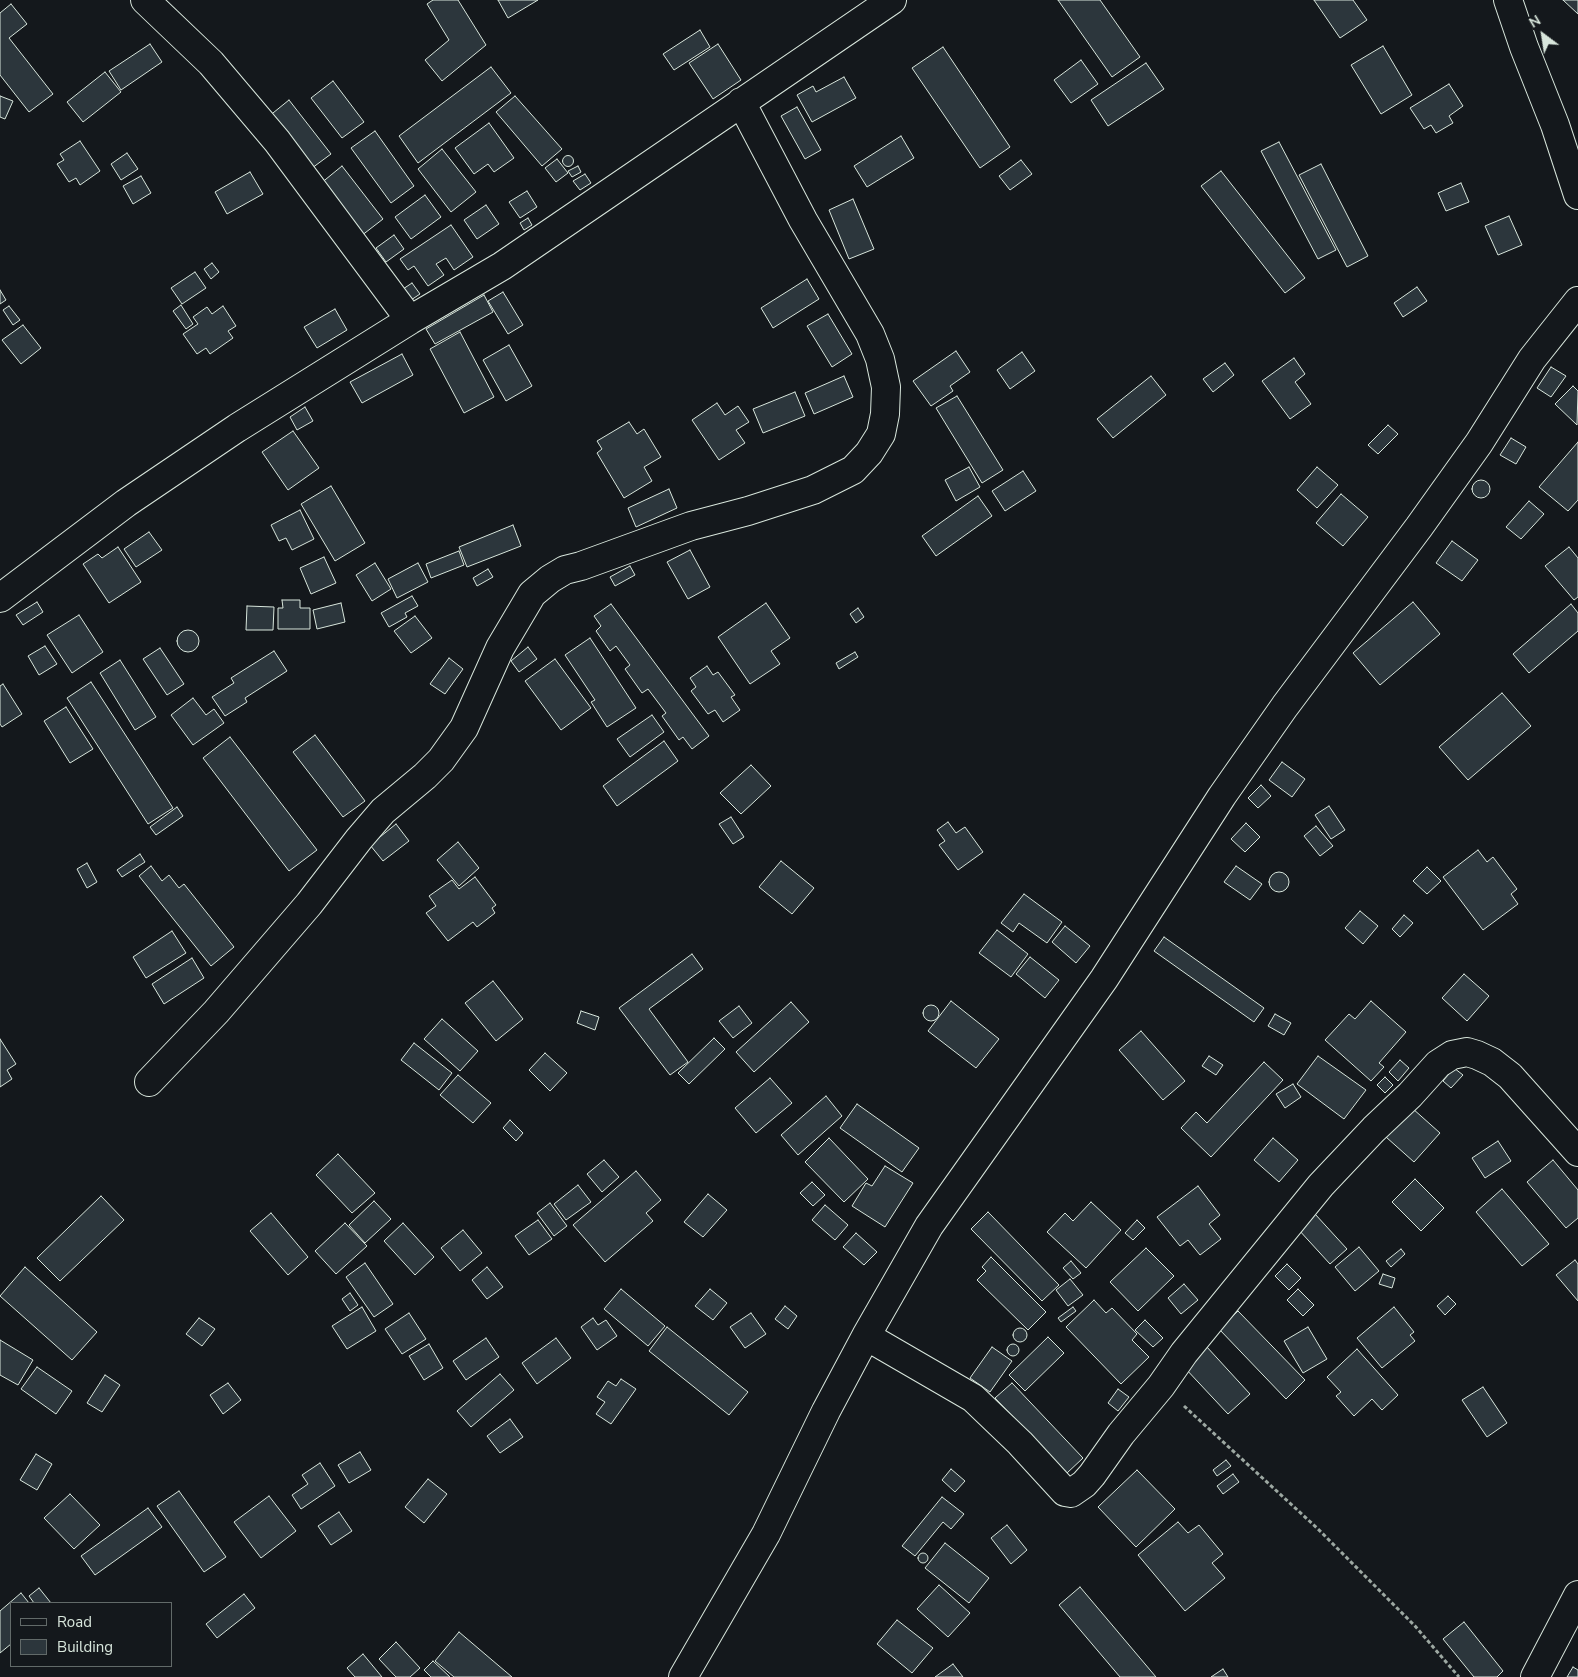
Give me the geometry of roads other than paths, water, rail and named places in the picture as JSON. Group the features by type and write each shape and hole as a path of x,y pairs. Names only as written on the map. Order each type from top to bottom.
{"street":[{"path":"145,0 211,63 277,141 410,320"},
{"path":"0,598 126,503 237,428 410,320 502,266 892,0"},
{"path":"1508,0 1555,126 1578,196"},
{"path":"150,1082 216,1012 309,904 383,811 441,760 464,728 500,648 532,594 550,579 565,570 691,526 748,512 813,490 853,470 873,447 880,434 886,414 886,387 880,359 870,334 803,220 742,102"},
{"path":"683,1677 766,1534 826,1411 866,1336 929,1226 1104,979 1222,796 1285,706 1402,551 1462,466 1532,359 1578,302"},
{"path":"866,1336 973,1398 1020,1443 1065,1492 1071,1493 1084,1484 1092,1475 1121,1434 1161,1386 1228,1296 1321,1185 1438,1064 1452,1055 1467,1052 1492,1062 1510,1076 1578,1152"},
{"path":"1535,1677 1578,1596"}]}
